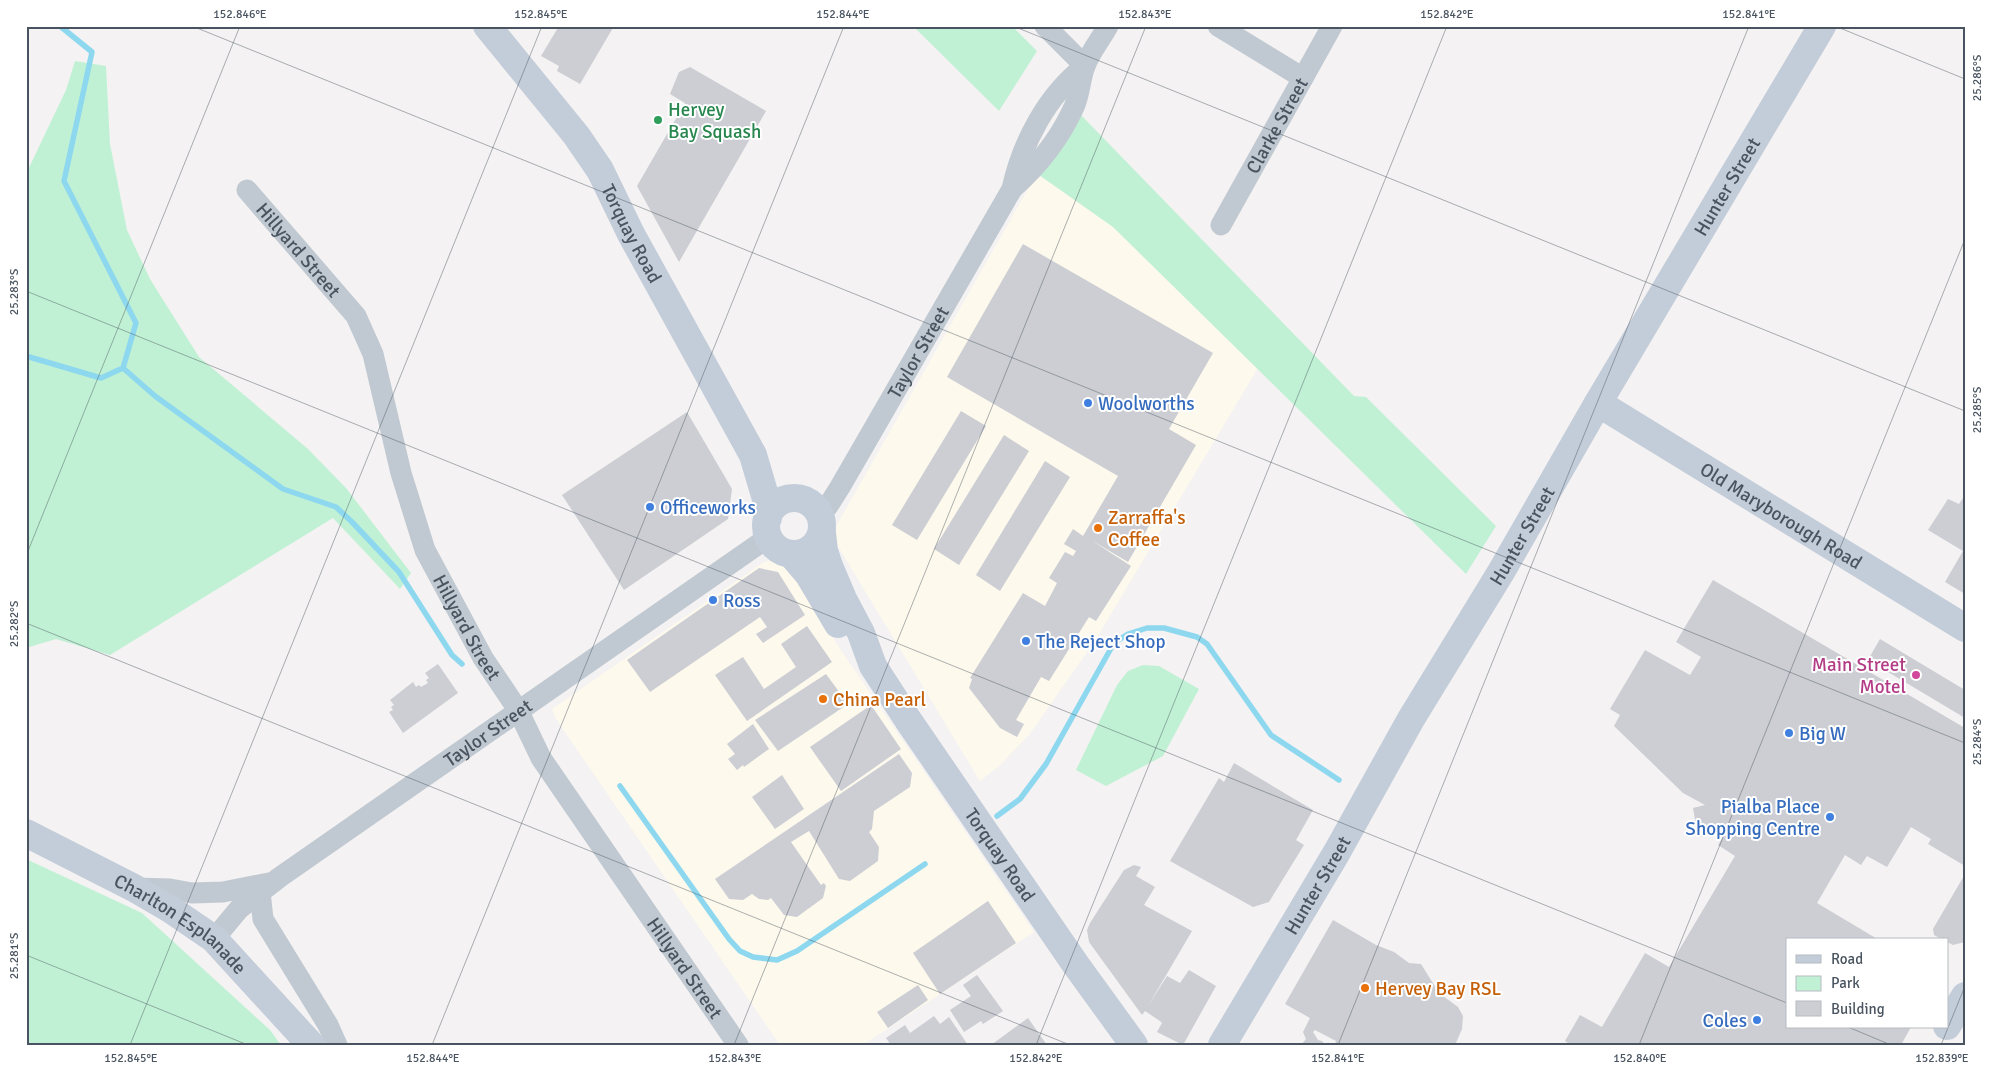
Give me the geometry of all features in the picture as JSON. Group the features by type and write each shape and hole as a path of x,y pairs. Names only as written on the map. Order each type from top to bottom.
{"street":[{"name":"Torquay Road","path":"487,26 576,135 600,170 631,234 753,455 776,537 809,576 849,644 871,662"},
{"path":"1045,26 1085,66"},
{"name":"Taylor Street","path":"813,515 828,506 1012,188 1030,174 1068,120 1079,96 1085,66 1108,26"},
{"path":"1218,26 1303,78"},
{"name":"Clarke Street","path":"1221,225 1332,26"},
{"name":"Hunter Street","path":"1222,1045 1329,867 1411,719 1501,572 1598,403 1822,26"},
{"name":"Hillyard Street","path":"247,190 356,316 373,354 402,474 426,550 483,658 518,710 541,758 738,1045"},
{"name":"Old Maryborough Road","path":"1598,403 1965,628"},
{"name":"Torquay Road","path":"753,455 813,515 829,566 842,599 861,633 871,662 908,720 1070,957 1134,1045"},
{"path":"788,499 813,515 814,547 807,552 776,537 772,509 779,503 788,499"},
{"name":"Taylor Street","path":"214,938 239,909 266,887 760,542 776,537"},
{"name":"Charlton Esplanade","path":"26,833 134,888 214,938 311,1045"},
{"path":"134,888 170,889 192,894 266,887 263,919 328,1025 337,1045"},
{"path":"1948,1025 1965,996"},
{"path":"1936,1045 1946,1028"}],"shaded area":[{"path":"1039,175 1113,227 1258,368 1096,639 1029,735 998,767 980,781 831,535 1032,182"},
{"path":"774,560 786,565 838,646 1034,932 863,1045 780,1045 556,719 552,709 761,564"}],"green space":[{"path":"913,26 1012,26 1037,51 999,111"},
{"path":"75,61 106,66 110,144 127,230 150,279 199,357 308,449 346,488 411,573 400,589 333,518 110,655 56,639 26,648 26,174 66,90"},
{"path":"1078,112 1354,396 1366,397 1496,526 1466,574 1113,227 1039,175"},
{"path":"1143,665 1159,666 1199,689 1163,756 1106,786 1076,770 1117,685 1128,671"},
{"path":"26,859 142,913 270,1030 281,1045 26,1045"}],"building":[{"path":"559,26 614,26 580,84 557,71 559,66 541,56"},
{"path":"690,67 766,111 679,262 637,186 685,103 670,94 679,72"},
{"name":"Woolworths","path":"1023,244 1213,353 1169,429 1196,445 1128,562 1091,540 1131,566 1096,621 1089,617 1049,681 1041,677 1016,720 1024,724 1017,737 1000,728 969,688 972,679 970,678 1023,593 1045,606 1057,583 1049,578 1065,552 1073,556 1076,551 1064,544 1073,529 1083,536 1118,476 947,377"},
{"path":"961,411 986,426 917,540 892,525"},
{"name":"Officeworks","path":"687,412 732,489 728,519 624,590 562,495"},
{"path":"1004,435 1029,451 959,565 934,549"},
{"path":"1045,461 1070,477 1000,591 976,575"},
{"path":"1965,495 1965,594 1945,582 1963,551 1928,530 1948,499 1959,504"},
{"path":"759,568 778,572 805,615 763,643 756,634 767,627 760,617 650,692 627,660"},
{"name":"Pialba Place Shopping Centre","path":"1713,580 1965,728 1965,866 1928,844 1931,839 1911,827 1887,867 1867,856 1861,865 1845,855 1817,903 1876,938 1786,938 1786,1028 1910,1028 1901,1045 1571,1045 1565,1041 1580,1015 1602,1027 1645,953 1669,967 1735,856 1718,845 1725,833 1698,837 1693,808 1705,805 1683,793 1614,726 1620,715 1610,709 1645,650 1690,675 1701,657 1676,642"},
{"path":"807,626 832,662 747,721 715,675 743,657 764,689 796,667 781,644"},
{"name":"Main Street Motel","path":"1880,639 1965,690 1965,718 1868,660"},
{"path":"438,664 458,693 403,733 389,712 393,710 391,707 394,705 390,700 413,682 416,687 419,685 421,687 428,683 426,680 429,678 425,673"},
{"path":"826,674 848,704 778,751 755,720"},
{"path":"871,705 901,749 841,791 810,747"},
{"path":"753,724 769,749 737,770 728,759 735,754 727,744"},
{"path":"899,754 912,773 910,787 874,811 872,829 869,832 879,847 878,861 850,881 839,879 809,831 791,842 821,885 824,883 826,886 823,898 797,917 784,915 771,898 768,900 759,899 752,894 743,900 729,899 715,879"},
{"path":"1234,763 1313,810 1296,840 1304,845 1269,902 1253,907 1170,861 1219,778 1224,782"},
{"path":"782,775 804,809 775,829 752,797"},
{"path":"1134,865 1141,867 1136,876 1155,887 1144,905 1192,931 1148,1006 1167,976 1180,983 1189,970 1216,986 1183,1045 1157,1032 1162,1023 1145,1011 1142,1015 1089,942 1087,930 1090,923 1124,870"},
{"path":"1965,874 1965,942 1953,945 1948,942 1948,938 1939,938 1934,935 1933,929"},
{"path":"988,901 1016,943 940,994 913,953"},
{"name":"Hervey Bay RSL","path":"1333,920 1376,945 1394,952 1409,963 1421,964 1439,993 1458,1007 1463,1016 1462,1029 1455,1045 1335,1045 1336,1041 1315,1030 1313,1032 1318,1040 1322,1041 1325,1045 1301,1045 1306,1039 1303,1032 1310,1018 1285,1004"},
{"path":"977,975 1003,1011 983,1024 981,1021 964,1032 950,1010 971,996 963,985"},
{"path":"918,985 928,1000 888,1028 877,1012"},
{"path":"934,1016 940,1024 949,1017 968,1045 891,1045 886,1038 905,1025 910,1033"},
{"path":"1028,1018 1047,1045 991,1045"}],"waterway":[{"path":"26,356 101,378 123,368 136,323 64,181 92,52 60,26"},
{"path":"123,368 155,396 283,489 336,507 399,572 452,655 462,664"},
{"path":"997,816 1020,799 1046,764 1114,643 1128,634 1147,628 1164,628 1197,637 1207,644 1271,735 1339,780"},
{"path":"620,786 729,939 740,951 753,957 777,960 797,951 925,864"}],"place":[{"name":"Hervey Bay Squash","path":"658,120"},
{"name":"Woolworths","path":"1088,403"},
{"name":"Officeworks","path":"650,507"},
{"name":"Zarraffa's Coffee","path":"1098,528"},
{"name":"Ross","path":"713,600"},
{"name":"The Reject Shop","path":"1026,641"},
{"name":"Main Street Motel","path":"1916,675"},
{"name":"China Pearl","path":"823,699"},
{"name":"Big W","path":"1789,733"},
{"name":"Pialba Place Shopping Centre","path":"1830,817"},
{"name":"Hervey Bay RSL","path":"1365,988"},
{"name":"Coles","path":"1757,1020"}]}
